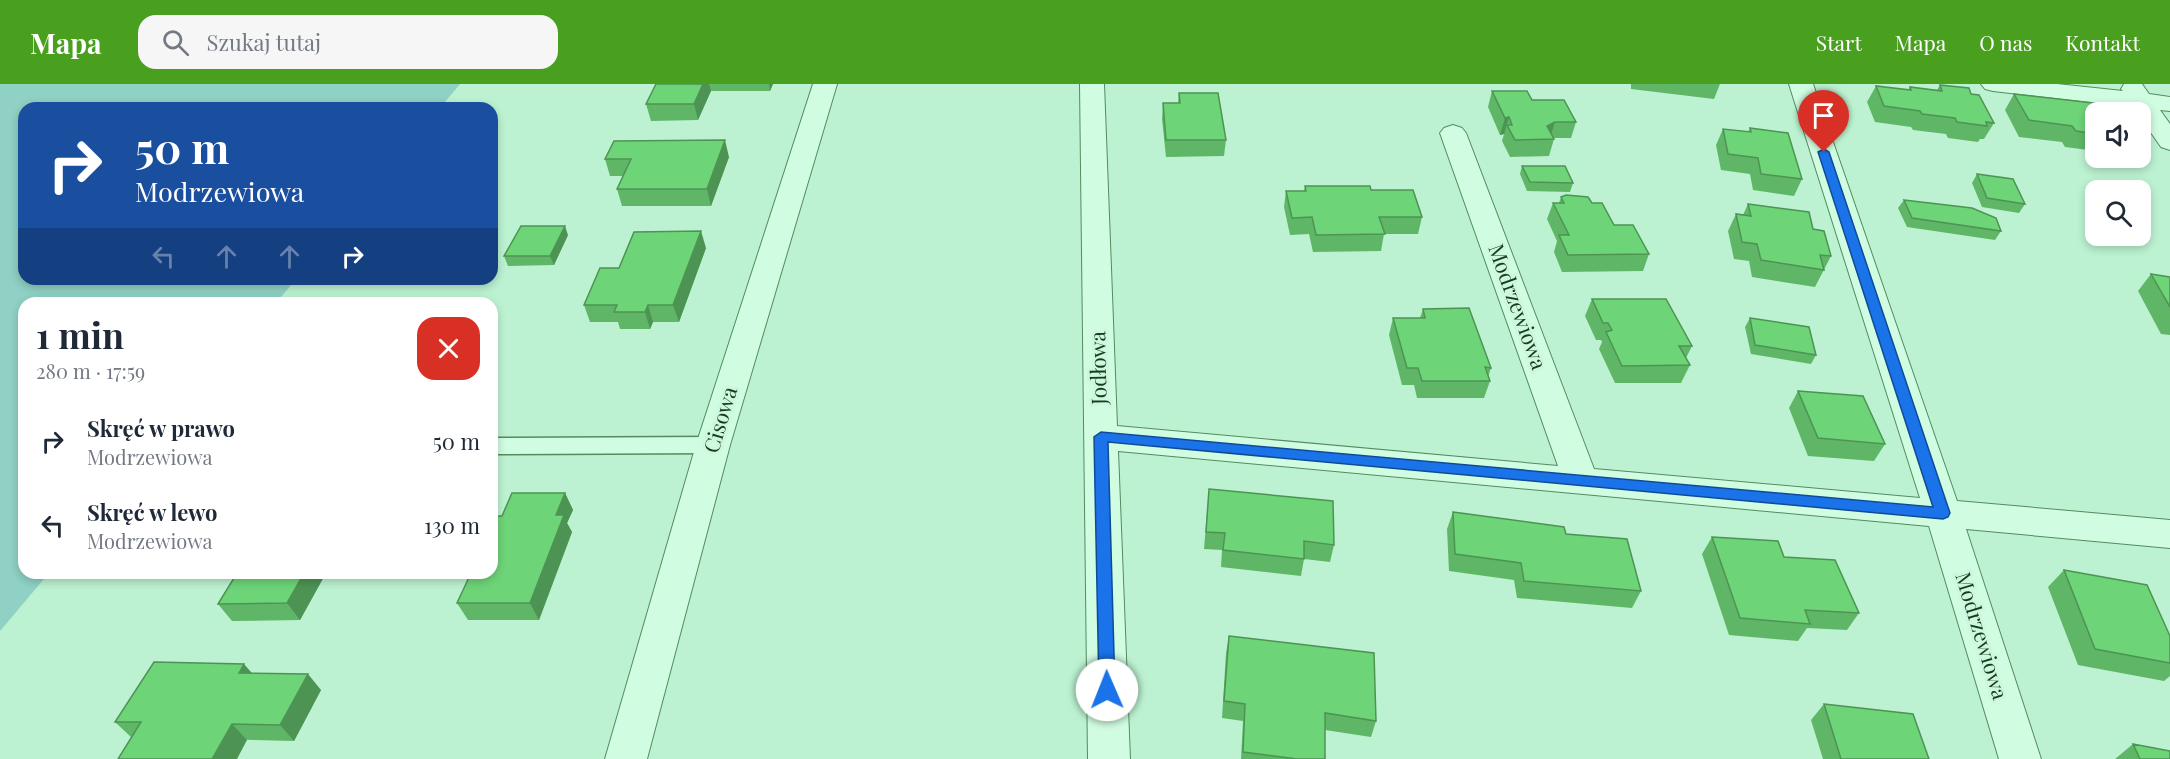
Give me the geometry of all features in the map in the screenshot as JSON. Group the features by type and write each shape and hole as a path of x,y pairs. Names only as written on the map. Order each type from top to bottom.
{"street":[{"name":"Cisowa","path":"626,759 712,445 825,84"},
{"name":"Jodłowa","path":"1092,84 1109,759"},
{"name":"Modrzewiowa","path":"1801,84 1943,513 2020,759"},
{"path":"1992,84 2135,92 2170,104"},
{"path":"2135,92 2170,142"},
{"name":"Modrzewiowa","path":"1453,133 1581,481"},
{"path":"1101,437 2170,534"}],"lane":[{"path":"498,446 712,445"}],"shaded area":[{"path":"0,84 460,84 445,102 18,102 18,285 291,285 281,297 18,297 18,579 44,579 0,631"}],"building":[{"path":"656,84 703,84 694,104 646,104"},
{"path":"1940,85 1969,88 1971,94 1979,95 1994,123 1986,122 1987,126 1957,122 1955,118 1884,106 1876,86 1942,91"},
{"path":"1492,91 1527,91 1532,100 1564,100 1576,122 1555,122 1547,126 1554,139 1515,140 1507,125 1512,125 1509,117 1505,118"},
{"path":"1179,93 1218,93 1226,140 1166,140 1163,103 1180,103"},
{"path":"2014,94 2085,102 2085,132 2076,131 2072,126 2029,120"},
{"path":"1750,128 1788,133 1802,179 1761,174 1758,158 1728,154 1723,129 1751,132"},
{"path":"725,140 707,189 617,189 631,159 605,159 614,141"},
{"path":"1522,166 1565,166 1573,183 1530,182"},
{"path":"1977,174 2013,179 2025,204 1987,198"},
{"path":"1305,186 1370,186 1371,190 1413,190 1422,217 1379,217 1385,234 1316,235 1312,217 1292,218 1286,191 1306,191"},
{"path":"1566,195 1588,197 1592,203 1602,203 1614,225 1633,225 1649,254 1568,255 1559,235 1569,235 1553,203 1564,203 1561,197"},
{"path":"1904,200 1972,208 1996,218 2001,231 1912,218"},
{"path":"1748,204 1809,212 1813,229 1824,231 1831,256 1820,255 1824,270 1761,260 1757,244 1742,242 1736,214 1751,216"},
{"path":"521,226 565,226 550,256 504,256"},
{"path":"701,231 673,305 648,305 645,312 614,312 617,305 584,305 600,268 619,268 634,232"},
{"path":"2151,274 2170,277 2170,307"},
{"path":"1592,299 1666,299 1692,346 1679,346 1690,365 1622,366 1606,332 1612,330 1608,323 1603,323"},
{"path":"1469,308 1491,368 1485,367 1490,381 1422,381 1418,368 1407,368 1393,318 1425,318 1423,309"},
{"path":"1750,318 1809,327 1816,355 1755,345"},
{"path":"1798,391 1863,396 1885,444 1818,438"},
{"path":"1209,489 1333,501 1334,545 1304,541 1304,559 1223,550 1225,533 1206,532"},
{"path":"512,493 565,493 556,515 564,515 530,603 457,603 468,579 498,579 498,516 502,516"},
{"path":"1453,512 1564,527 1566,534 1627,539 1641,591 1524,581 1521,563 1455,554"},
{"path":"1712,537 1778,541 1784,557 1835,560 1859,613 1805,610 1810,624 1740,618"},
{"path":"2064,570 2147,585 2170,636 2170,663 2095,649"},
{"path":"233,579 301,579 287,603 218,604"},
{"path":"1229,636 1374,653 1376,721 1325,713 1325,759 1297,759 1243,752 1245,704 1224,701"},
{"path":"154,662 244,664 239,673 308,674 280,725 232,724 212,759 118,759 141,722 115,722"},
{"path":"1824,704 1913,714 1929,759 1841,759"},
{"path":"2133,744 2170,751 2170,759 2140,759"}],"route":[{"path":"1107,690 1101,437 1943,513 1824,152"}]}
